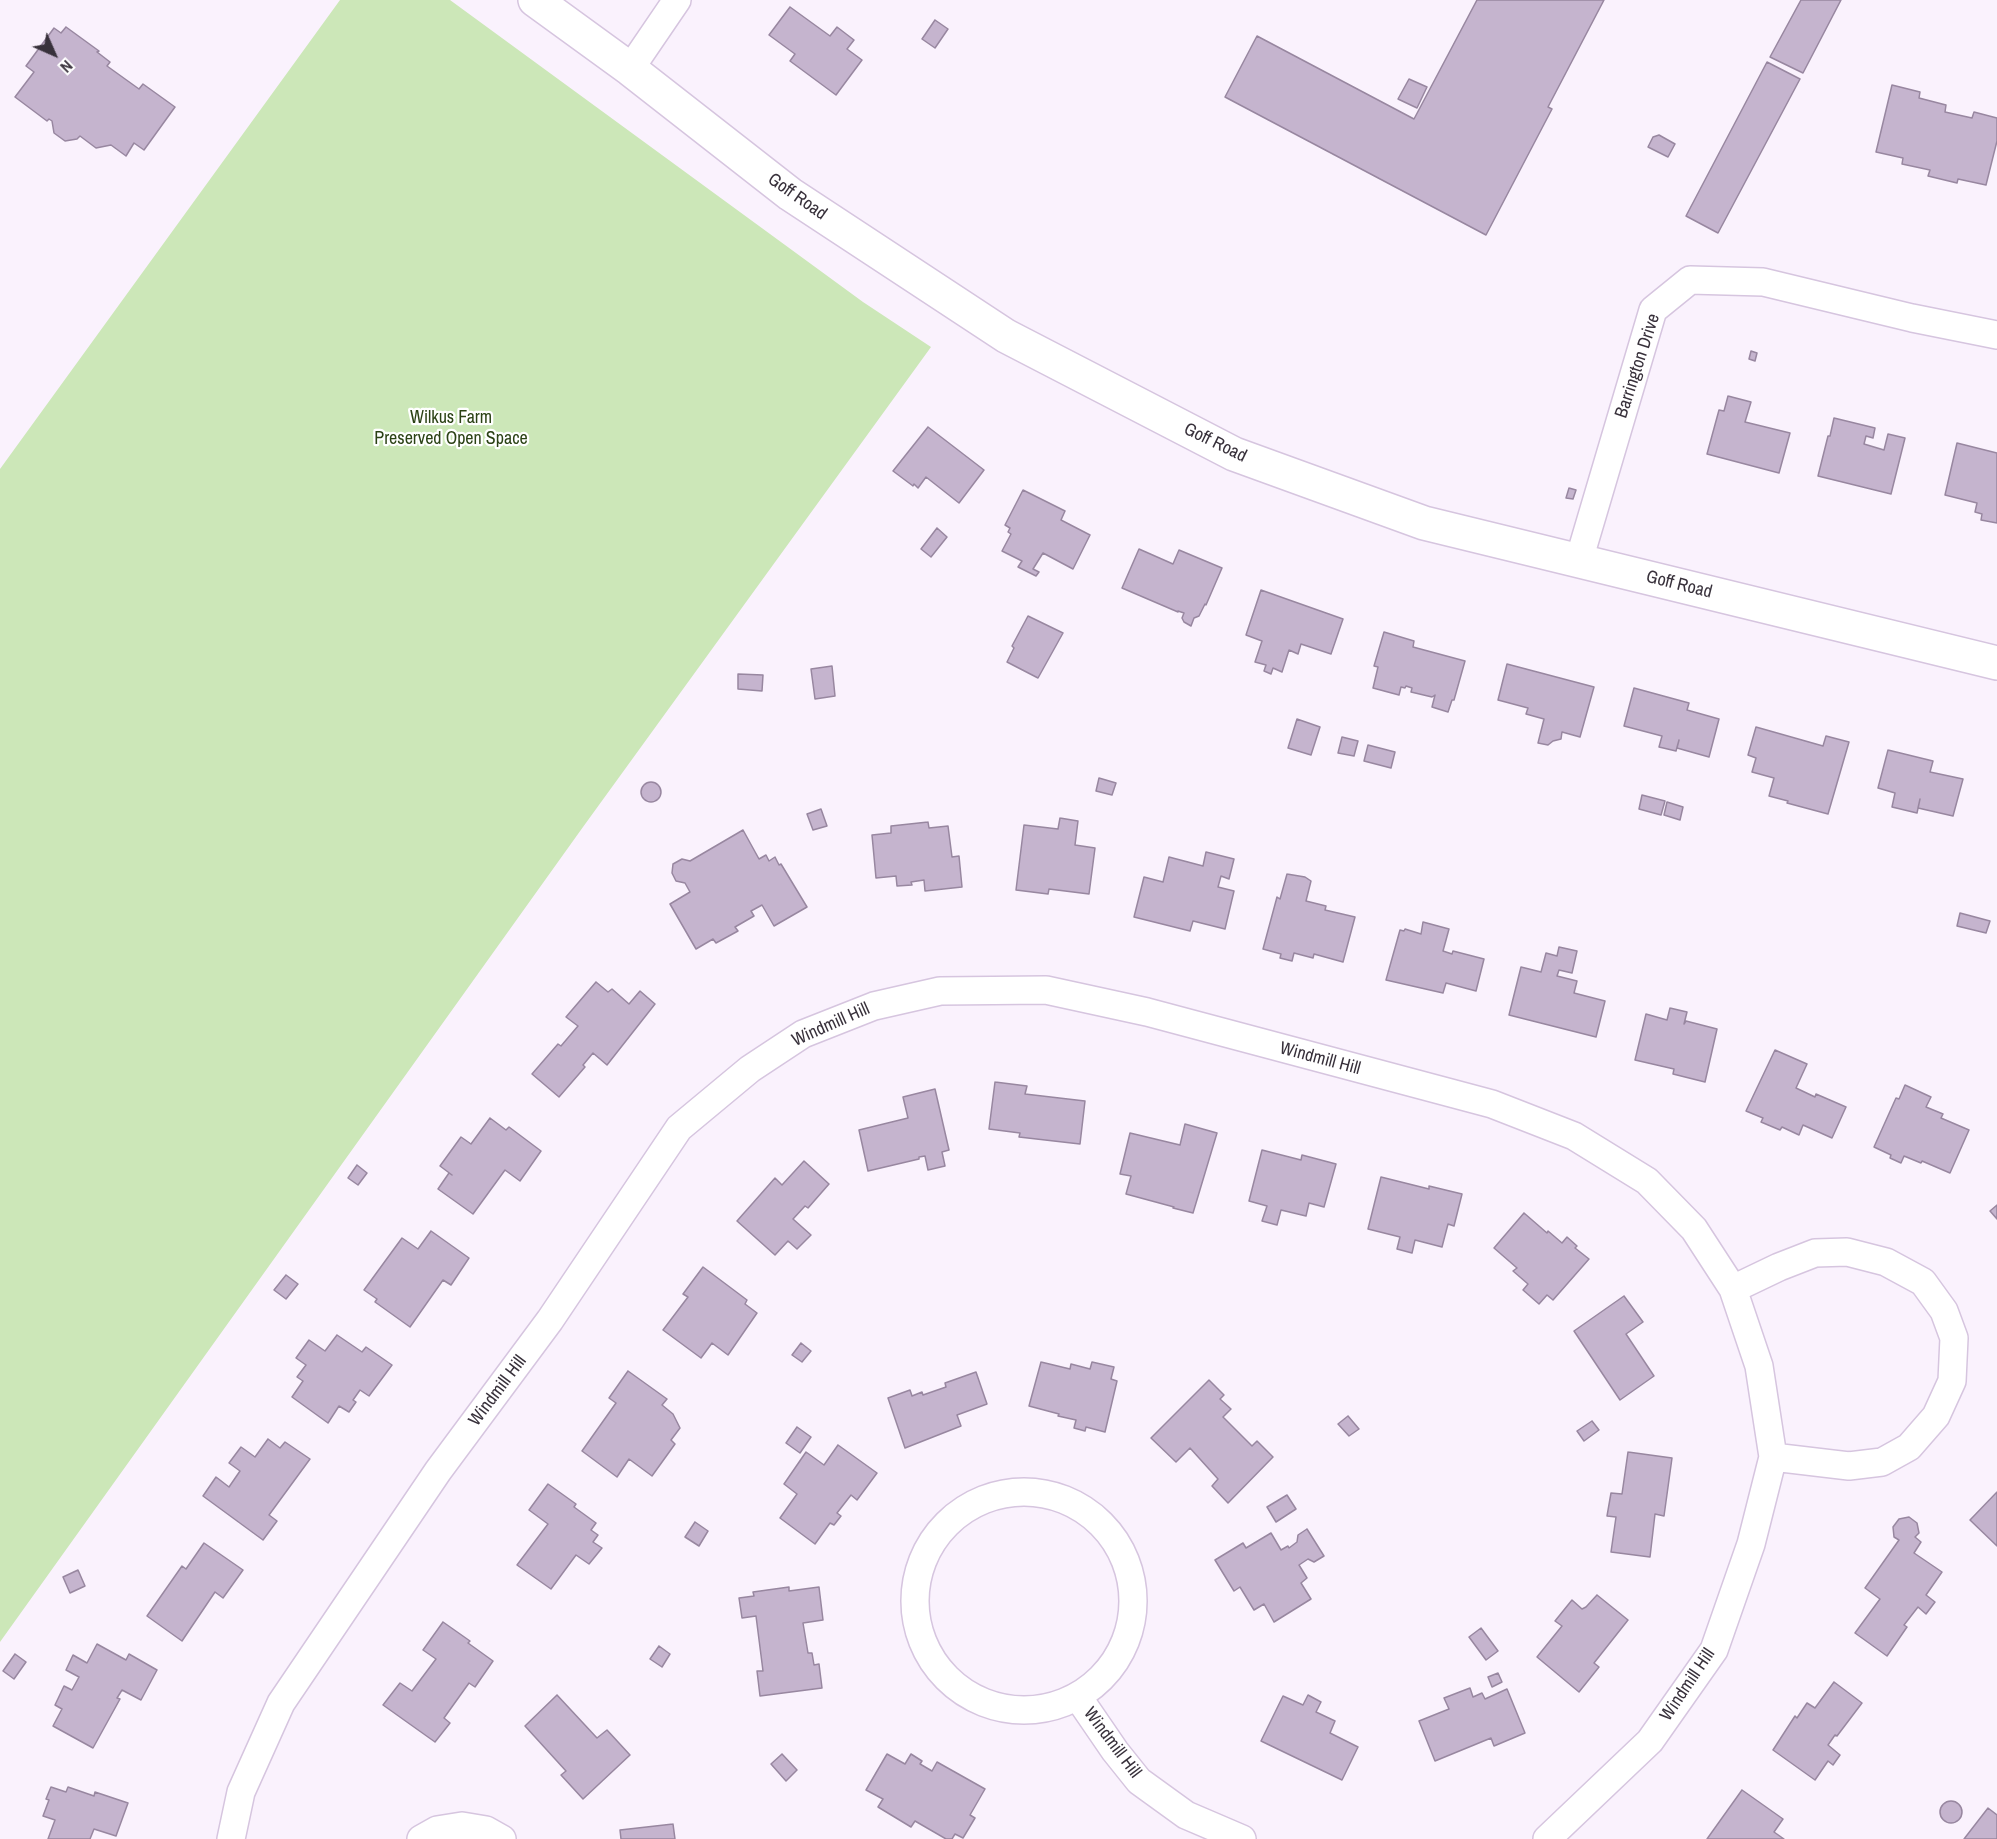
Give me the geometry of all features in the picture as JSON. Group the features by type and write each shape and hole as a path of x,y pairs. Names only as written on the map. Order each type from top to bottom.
{"street":[{"name":"Goff Road","path":"536,0 630,69 790,194 1006,336 1233,454 1424,523 1997,663"},
{"path":"630,69 677,0"},
{"name":"Barrington Drive","path":"1579,560 1653,310 1690,280 1763,282 1912,318 1997,335"},
{"name":"Windmill Hill","path":"231,1839 240,1792 281,1703 438,1471 550,1320 679,1128 750,1069 803,1034 874,1006 940,991 1046,990 1147,1012 1492,1104 1574,1136 1647,1181 1694,1228 1733,1289 1759,1366 1773,1457 1751,1544 1714,1650 1650,1741 1549,1839"},
{"path":"1733,1289 1779,1267 1815,1254 1846,1252 1886,1262 1923,1282 1944,1311 1954,1338 1952,1381 1936,1416 1910,1447 1882,1462 1849,1466 1773,1457"},
{"name":"Windmill Hill","path":"1017,1490 1066,1498 1106,1527 1111,1535 1130,1569 1133,1618 1115,1664 1078,1697 1031,1711 1021,1710 982,1703 942,1676 918,1633 915,1584 933,1538 970,1504 1017,1490"},
{"name":"Windmill Hill","path":"1078,1697 1114,1751 1139,1781 1186,1815 1242,1839"},
{"path":"422,1839 437,1830 462,1826 486,1830 502,1839"}],"green space":[{"name":"Wilkus Farm Preserved Open Space","path":"340,0 450,0 863,302 931,347 583,827 0,1642 0,469"}],"building":[{"path":"1477,0 1604,0 1548,107 1552,109 1486,235 1225,97 1257,36 1414,119"},
{"path":"1801,0 1841,0 1803,73 1770,57"},
{"path":"790,7 830,36 837,27 854,40 847,49 862,60 836,95 790,61 795,54 769,35"},
{"path":"935,20 948,29 935,48 922,39"},
{"path":"66,27 99,51 97,52 110,62 107,66 139,89 143,84 175,107 144,150 134,143 126,156 111,145 96,148 80,136 77,139 65,141 54,133 52,121 49,119 47,121 15,97 34,72 26,66 54,28 61,33"},
{"path":"1767,62 1800,79 1718,233 1686,216"},
{"path":"1409,79 1427,87 1417,108 1398,99"},
{"path":"1892,85 1920,92 1919,98 1946,105 1945,112 1972,118 1974,112 1997,118 1997,141 1986,185 1958,179 1957,183 1928,176 1930,170 1902,164 1903,158 1876,152"},
{"path":"1659,135 1675,144 1668,157 1648,147 1653,137"},
{"path":"1751,351 1757,353 1755,361 1749,359"},
{"path":"1728,396 1751,402 1745,422 1790,433 1779,473 1707,454 1719,410 1724,411"},
{"path":"1834,418 1875,428 1873,438 1866,436 1864,444 1884,450 1888,434 1905,438 1891,494 1818,476"},
{"path":"928,427 984,470 959,503 926,477 918,488 893,471"},
{"path":"1957,443 1997,453 1997,523 1981,520 1982,514 1975,512 1977,503 1945,495"},
{"path":"1569,488 1576,490 1573,499 1566,498"},
{"path":"1023,490 1065,511 1061,520 1090,535 1073,569 1043,553 1033,569 1039,572 1036,576 1018,567 1022,561 1002,551 1011,534 1008,532 1010,528 1005,525"},
{"path":"937,528 947,537 931,557 921,549"},
{"path":"1139,549 1173,564 1179,550 1222,568 1206,605 1199,616 1194,618 1191,626 1184,622 1182,618 1184,613 1122,588"},
{"path":"1261,590 1343,619 1331,654 1301,644 1298,654 1289,650 1282,672 1273,668 1271,674 1264,671 1266,665 1255,662 1262,641 1246,635"},
{"path":"1028,616 1063,633 1038,678 1007,662 1014,648 1012,646"},
{"path":"1384,632 1414,641 1413,647 1465,661 1454,700 1448,712 1432,707 1435,695 1432,697 1411,692 1412,688 1406,686 1401,687 1399,695 1373,688 1378,667 1374,666"},
{"path":"1507,664 1594,687 1580,737 1562,732 1561,739 1548,745 1538,743 1544,719 1526,714 1528,708 1498,700"},
{"path":"832,666 835,696 815,699 811,669"},
{"path":"738,674 763,675 762,691 738,689"},
{"path":"1634,688 1689,703 1687,710 1719,719 1709,757 1677,748 1679,740 1676,751 1659,747 1662,736 1624,726"},
{"path":"1297,719 1320,727 1311,755 1288,748"},
{"path":"1756,727 1823,746 1826,736 1849,742 1828,814 1769,796 1774,778 1752,772 1756,758 1748,755"},
{"path":"1342,737 1358,741 1354,756 1338,753"},
{"path":"1368,745 1395,752 1391,768 1364,761"},
{"path":"1888,750 1933,761 1930,772 1963,779 1953,816 1918,808 1917,813 1892,807 1895,793 1878,788"},
{"path":"1099,778 1116,783 1112,795 1096,791"},
{"path":"651,782 658,785 661,792 658,799 651,802 644,799 641,792 644,785"},
{"path":"1642,795 1665,801 1661,815 1639,809"},
{"path":"1667,802 1683,807 1680,820 1664,815"},
{"path":"821,809 827,826 813,830 807,814"},
{"path":"1060,818 1078,821 1075,845 1095,848 1089,894 1049,889 1048,894 1016,890 1024,825 1058,829"},
{"path":"928,822 929,828 948,826 952,857 959,856 962,887 925,891 924,880 911,882 912,885 897,886 896,876 876,878 872,835 891,833 891,826"},
{"path":"743,830 759,859 766,855 769,861 775,857 779,865 781,864 807,907 774,926 762,905 751,911 754,916 735,927 738,931 716,943 713,939 696,949 670,904 690,892 685,883 676,881 672,873 673,864 682,859 690,861"},
{"path":"1206,852 1234,859 1229,879 1221,876 1218,887 1234,891 1225,929 1193,921 1190,931 1134,917 1144,877 1163,882 1169,857 1203,866"},
{"path":"1287,874 1305,877 1311,881 1306,901 1326,906 1325,910 1355,917 1343,962 1314,954 1313,958 1294,953 1292,961 1280,958 1281,954 1263,949 1277,897 1280,899"},
{"path":"1960,913 1990,921 1986,933 1957,926"},
{"path":"1423,922 1449,929 1443,951 1452,954 1453,951 1484,959 1476,991 1446,983 1443,993 1386,980 1400,930 1405,929 1421,934"},
{"path":"1559,947 1577,951 1572,973 1559,970 1557,976 1577,981 1574,993 1605,1001 1596,1037 1509,1015 1521,967 1541,972 1546,953 1557,956"},
{"path":"596,982 608,992 612,989 629,1004 640,991 655,1004 607,1065 593,1053 583,1065 585,1067 559,1097 532,1074 558,1044 561,1046 578,1026 566,1017"},
{"path":"1670,1008 1687,1012 1684,1024 1686,1021 1717,1029 1705,1082 1673,1074 1674,1069 1635,1060 1646,1014 1667,1020"},
{"path":"1775,1050 1807,1064 1796,1088 1846,1107 1832,1138 1803,1125 1799,1135 1782,1127 1780,1130 1761,1122 1763,1118 1746,1111"},
{"path":"995,1082 1027,1086 1025,1094 1085,1101 1080,1144 1019,1137 1020,1133 989,1129"},
{"path":"1905,1085 1931,1097 1926,1107 1943,1114 1941,1118 1969,1130 1950,1173 1904,1156 1901,1163 1874,1147 1896,1098 1899,1099"},
{"path":"935,1089 949,1150 942,1152 945,1166 928,1170 925,1156 868,1171 859,1130 908,1118 903,1097"},
{"path":"490,1118 506,1130 509,1127 541,1151 520,1181 505,1170 473,1214 438,1189 449,1173 452,1175 440,1166 461,1137 471,1144"},
{"path":"1185,1124 1217,1133 1193,1213 1126,1194 1131,1176 1120,1174 1130,1133 1180,1145"},
{"path":"1262,1150 1301,1160 1302,1155 1336,1164 1324,1207 1309,1203 1306,1216 1281,1210 1277,1225 1262,1221 1267,1206 1249,1201"},
{"path":"804,1161 829,1184 808,1208 805,1206 793,1219 811,1235 797,1249 788,1241 775,1255 737,1221 775,1178 782,1185"},
{"path":"357,1165 367,1173 358,1185 348,1178"},
{"path":"1381,1177 1429,1189 1429,1186 1462,1194 1454,1226 1448,1224 1442,1247 1415,1240 1412,1253 1397,1249 1400,1237 1368,1229"},
{"path":"1997,1205 1997,1219 1990,1211"},
{"path":"1524,1213 1562,1243 1567,1237 1577,1246 1575,1248 1589,1259 1553,1300 1547,1295 1539,1304 1523,1290 1528,1284 1513,1271 1517,1268 1494,1248"},
{"path":"431,1231 469,1258 451,1285 443,1280 410,1327 375,1302 377,1299 364,1290 402,1238 418,1249"},
{"path":"703,1267 747,1300 745,1304 757,1313 728,1355 712,1343 701,1358 663,1330 688,1297 683,1294"},
{"path":"286,1275 298,1284 286,1299 274,1290"},
{"path":"1624,1296 1643,1322 1626,1334 1654,1376 1620,1400 1574,1331"},
{"path":"337,1335 362,1352 366,1347 392,1365 369,1396 360,1390 349,1412 339,1406 328,1423 292,1397 303,1381 297,1377 306,1365 296,1358 309,1340 325,1351"},
{"path":"801,1343 811,1351 802,1362 792,1355"},
{"path":"1041,1362 1070,1369 1071,1364 1090,1369 1092,1362 1114,1367 1111,1379 1117,1381 1105,1432 1086,1427 1085,1431 1074,1428 1076,1420 1029,1406"},
{"path":"628,1371 667,1399 662,1405 673,1414 680,1428 671,1440 675,1444 652,1476 629,1459 617,1477 582,1451 616,1403 609,1398"},
{"path":"976,1372 987,1404 957,1415 961,1426 905,1448 888,1398 910,1390 912,1396 922,1392 923,1395 946,1387 945,1383"},
{"path":"1209,1380 1224,1395 1220,1399 1231,1409 1223,1417 1252,1446 1257,1441 1273,1457 1228,1503 1212,1486 1218,1479 1190,1448 1176,1462 1151,1438"},
{"path":"1348,1416 1359,1429 1349,1436 1338,1424"},
{"path":"1592,1421 1599,1430 1584,1441 1577,1431"},
{"path":"797,1427 811,1437 800,1453 786,1443"},
{"path":"268,1439 280,1448 285,1442 310,1459 269,1515 277,1521 263,1540 203,1496 216,1477 229,1487 240,1471 229,1463 241,1447 255,1457"},
{"path":"838,1445 877,1473 857,1500 851,1495 837,1513 841,1516 834,1525 830,1523 815,1544 780,1518 797,1494 784,1484 806,1452 824,1465"},
{"path":"1628,1452 1672,1458 1664,1516 1655,1514 1650,1557 1611,1552 1616,1517 1607,1516 1611,1493 1622,1494"},
{"path":"548,1484 576,1504 574,1507 596,1523 591,1530 598,1535 593,1542 602,1548 589,1564 576,1555 551,1589 517,1565 548,1524 529,1510"},
{"path":"1997,1492 1997,1546 1970,1520"},
{"path":"1287,1495 1296,1509 1276,1522 1267,1507"},
{"path":"1909,1517 1917,1523 1919,1533 1915,1537 1921,1542 1914,1553 1942,1572 1926,1595 1935,1602 1926,1614 1918,1607 1904,1625 1907,1627 1887,1656 1855,1633 1880,1599 1865,1588 1899,1540 1894,1537 1893,1527 1899,1519"},
{"path":"695,1522 708,1531 699,1546 685,1537"},
{"path":"1307,1529 1324,1556 1314,1562 1308,1559 1299,1565 1307,1578 1301,1583 1311,1599 1274,1622 1264,1604 1254,1610 1240,1587 1234,1591 1215,1560 1243,1543 1246,1548 1271,1533 1281,1550 1288,1546 1289,1548 1297,1542 1298,1535"},
{"path":"204,1543 243,1570 223,1598 215,1592 182,1641 147,1616 182,1566 186,1569"},
{"path":"78,1570 85,1586 70,1593 63,1577"},
{"path":"789,1587 789,1591 819,1587 823,1620 803,1623 808,1653 812,1653 814,1665 819,1664 822,1688 760,1696 757,1671 763,1671 756,1616 742,1618 739,1598 754,1596 753,1592"},
{"path":"1597,1595 1628,1620 1594,1663 1599,1667 1579,1692 1537,1657 1562,1626 1555,1621 1572,1600 1582,1609"},
{"path":"443,1622 493,1661 475,1687 469,1683 444,1718 450,1723 435,1742 383,1705 400,1683 412,1691 436,1659 423,1650"},
{"path":"1481,1628 1498,1651 1486,1660 1469,1637"},
{"path":"97,1644 126,1660 129,1654 157,1670 141,1700 122,1690 117,1698 120,1699 93,1748 53,1726 62,1709 55,1705 64,1686 72,1690 79,1677 66,1670 73,1655 87,1663"},
{"path":"659,1646 670,1654 662,1667 650,1659"},
{"path":"15,1654 26,1662 14,1679 3,1671"},
{"path":"1498,1673 1502,1682 1492,1687 1488,1677"},
{"path":"1834,1682 1862,1703 1828,1745 1840,1755 1833,1765 1828,1761 1815,1780 1773,1750 1795,1716 1797,1718 1807,1703 1815,1708"},
{"path":"1470,1688 1473,1697 1482,1693 1485,1699 1507,1689 1525,1733 1494,1746 1491,1738 1435,1761 1419,1721 1449,1709 1444,1698"},
{"path":"557,1695 597,1738 607,1730 630,1755 583,1799 561,1775 566,1771 525,1726"},
{"path":"1308,1695 1321,1702 1316,1712 1335,1721 1330,1733 1358,1747 1342,1780 1261,1741 1283,1696 1303,1705"},
{"path":"782,1754 797,1770 786,1781 771,1764"},
{"path":"887,1754 905,1764 911,1754 922,1761 920,1764 932,1771 937,1762 985,1789 970,1815 975,1818 963,1838 955,1834 952,1839 946,1839 915,1821 911,1827 878,1807 883,1799 866,1790"},
{"path":"51,1787 66,1792 68,1787 94,1796 95,1792 128,1803 116,1836 94,1829 90,1839 48,1839 55,1820 43,1816"},
{"path":"1742,1790 1783,1819 1774,1832 1784,1839 1707,1839"},
{"path":"1951,1801 1959,1804 1962,1812 1959,1820 1951,1823 1943,1820 1940,1812 1943,1804"},
{"path":"1988,1808 1997,1815 1997,1839 1964,1839"},
{"path":"673,1824 675,1839 621,1839 620,1830"}]}
